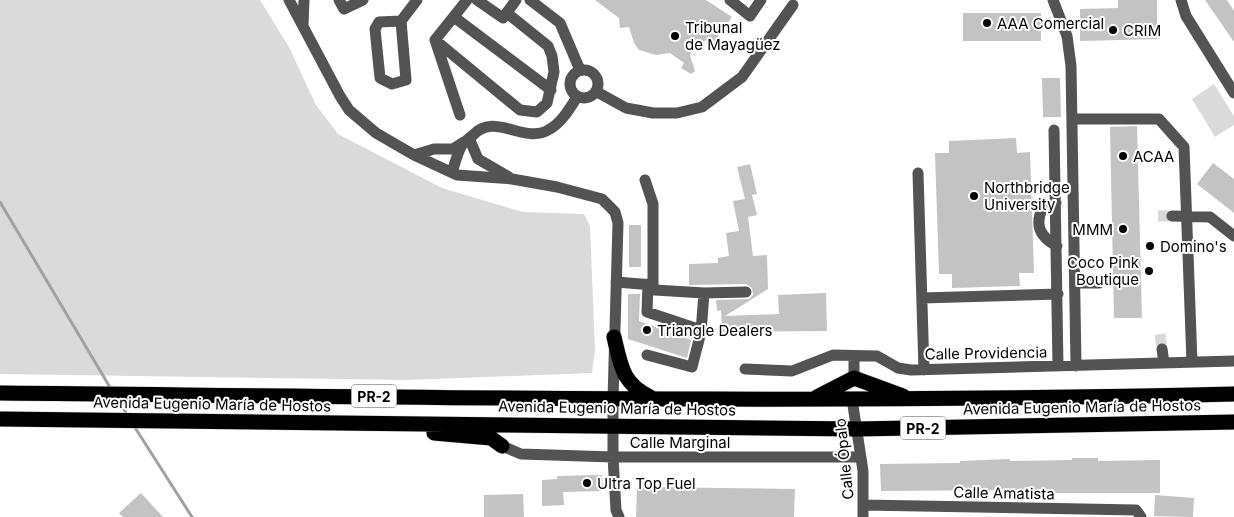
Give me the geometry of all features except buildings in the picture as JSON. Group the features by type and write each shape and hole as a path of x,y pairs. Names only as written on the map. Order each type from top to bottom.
{"highway":[{"path":"614,337 625,376 634,389 653,399"},
{"path":"814,398 854,378 909,399"},
{"name":"Avenida Eugenio María de Hostos","path":"0,392 613,399 909,399 1234,394"},
{"name":"Avenida Eugenio María de Hostos","path":"0,419 857,429 1234,422"},
{"path":"330,423 491,438 502,446"}],"street":[{"path":"289,0 349,110 376,133 455,174 512,179 557,187 607,202 615,212 618,223 614,337 613,457 616,510 619,517"},
{"path":"303,26 304,0"},
{"path":"339,0 344,9 363,0"},
{"path":"401,21 380,22 375,29 380,78 392,84 406,80 401,21 418,0"},
{"path":"435,40 467,0"},
{"path":"477,0 503,18 516,0"},
{"path":"530,0 560,23 580,70"},
{"path":"730,0 750,16 761,0"},
{"path":"1053,0 1068,43 1071,66 1076,366"},
{"path":"1181,0 1186,16 1234,93"},
{"path":"597,92 626,108 653,113 677,113 702,107 742,77 791,2"},
{"path":"435,40 520,110 537,112 547,103 551,90 554,72 548,46 507,13"},
{"path":"454,17 551,90"},
{"path":"435,40 460,115"},
{"path":"580,70 588,70 596,75 599,83 597,92 588,98 577,97 570,88 571,77 580,70"},
{"path":"455,174 462,146 476,130 489,125 504,126 524,134 535,134 550,130 560,121 577,97"},
{"path":"1072,119 1158,119 1184,147 1192,362"},
{"path":"1054,130 1058,366"},
{"path":"414,154 434,149 453,149 469,138"},
{"path":"469,138 478,159 512,179"},
{"path":"918,173 924,370"},
{"path":"645,180 653,204 647,312 701,330"},
{"path":"1056,203 1042,207 1038,215 1039,230 1046,240 1057,246"},
{"path":"1172,216 1210,216 1234,236"},
{"path":"616,282 650,285 655,290 704,293 746,292"},
{"path":"1075,283 1099,282"},
{"path":"647,355 692,367 701,330 704,293"},
{"path":"922,298 1058,294"},
{"path":"1162,349 1164,363"},
{"name":"Calle Providencia","path":"745,369 792,370 833,356 877,356 898,368 924,370 1234,361"},
{"path":"854,356 854,378"},
{"name":"Calle Ópalo","path":"852,399 860,457 863,511"},
{"name":"Calle Marginal","path":"502,446 521,454 613,457 860,457"},
{"name":"Calle Amatista","path":"863,511 1136,510 1140,517"}],"shaded area":[{"path":"0,0 260,0 289,47 316,105 338,134 442,188 523,212 584,214 590,226 595,350 592,373 407,380 0,374"},
{"path":"1214,84 1234,116 1234,125 1215,137 1192,99"}],"waterway":[{"path":"0,202 111,389"},
{"path":"117,398 128,416"},
{"path":"134,426 192,517"}],"tunnel":[{"path":"1158,216 1172,216"},
{"path":"1160,334 1162,349"}],"place":[{"name":"AAA Comercial","path":"987,23"},
{"name":"CRIM","path":"1113,30"},
{"name":"Tribunal de Mayagüez","path":"675,36"},
{"name":"ACAA","path":"1123,156"},
{"name":"Northbridge University","path":"974,196"},
{"name":"MMM","path":"1123,229"},
{"name":"Domino's","path":"1150,246"},
{"name":"Coco Pink Boutique","path":"1149,271"},
{"name":"Triangle Dealers","path":"647,330"},
{"name":"Ultra Top Fuel","path":"587,483"}]}
